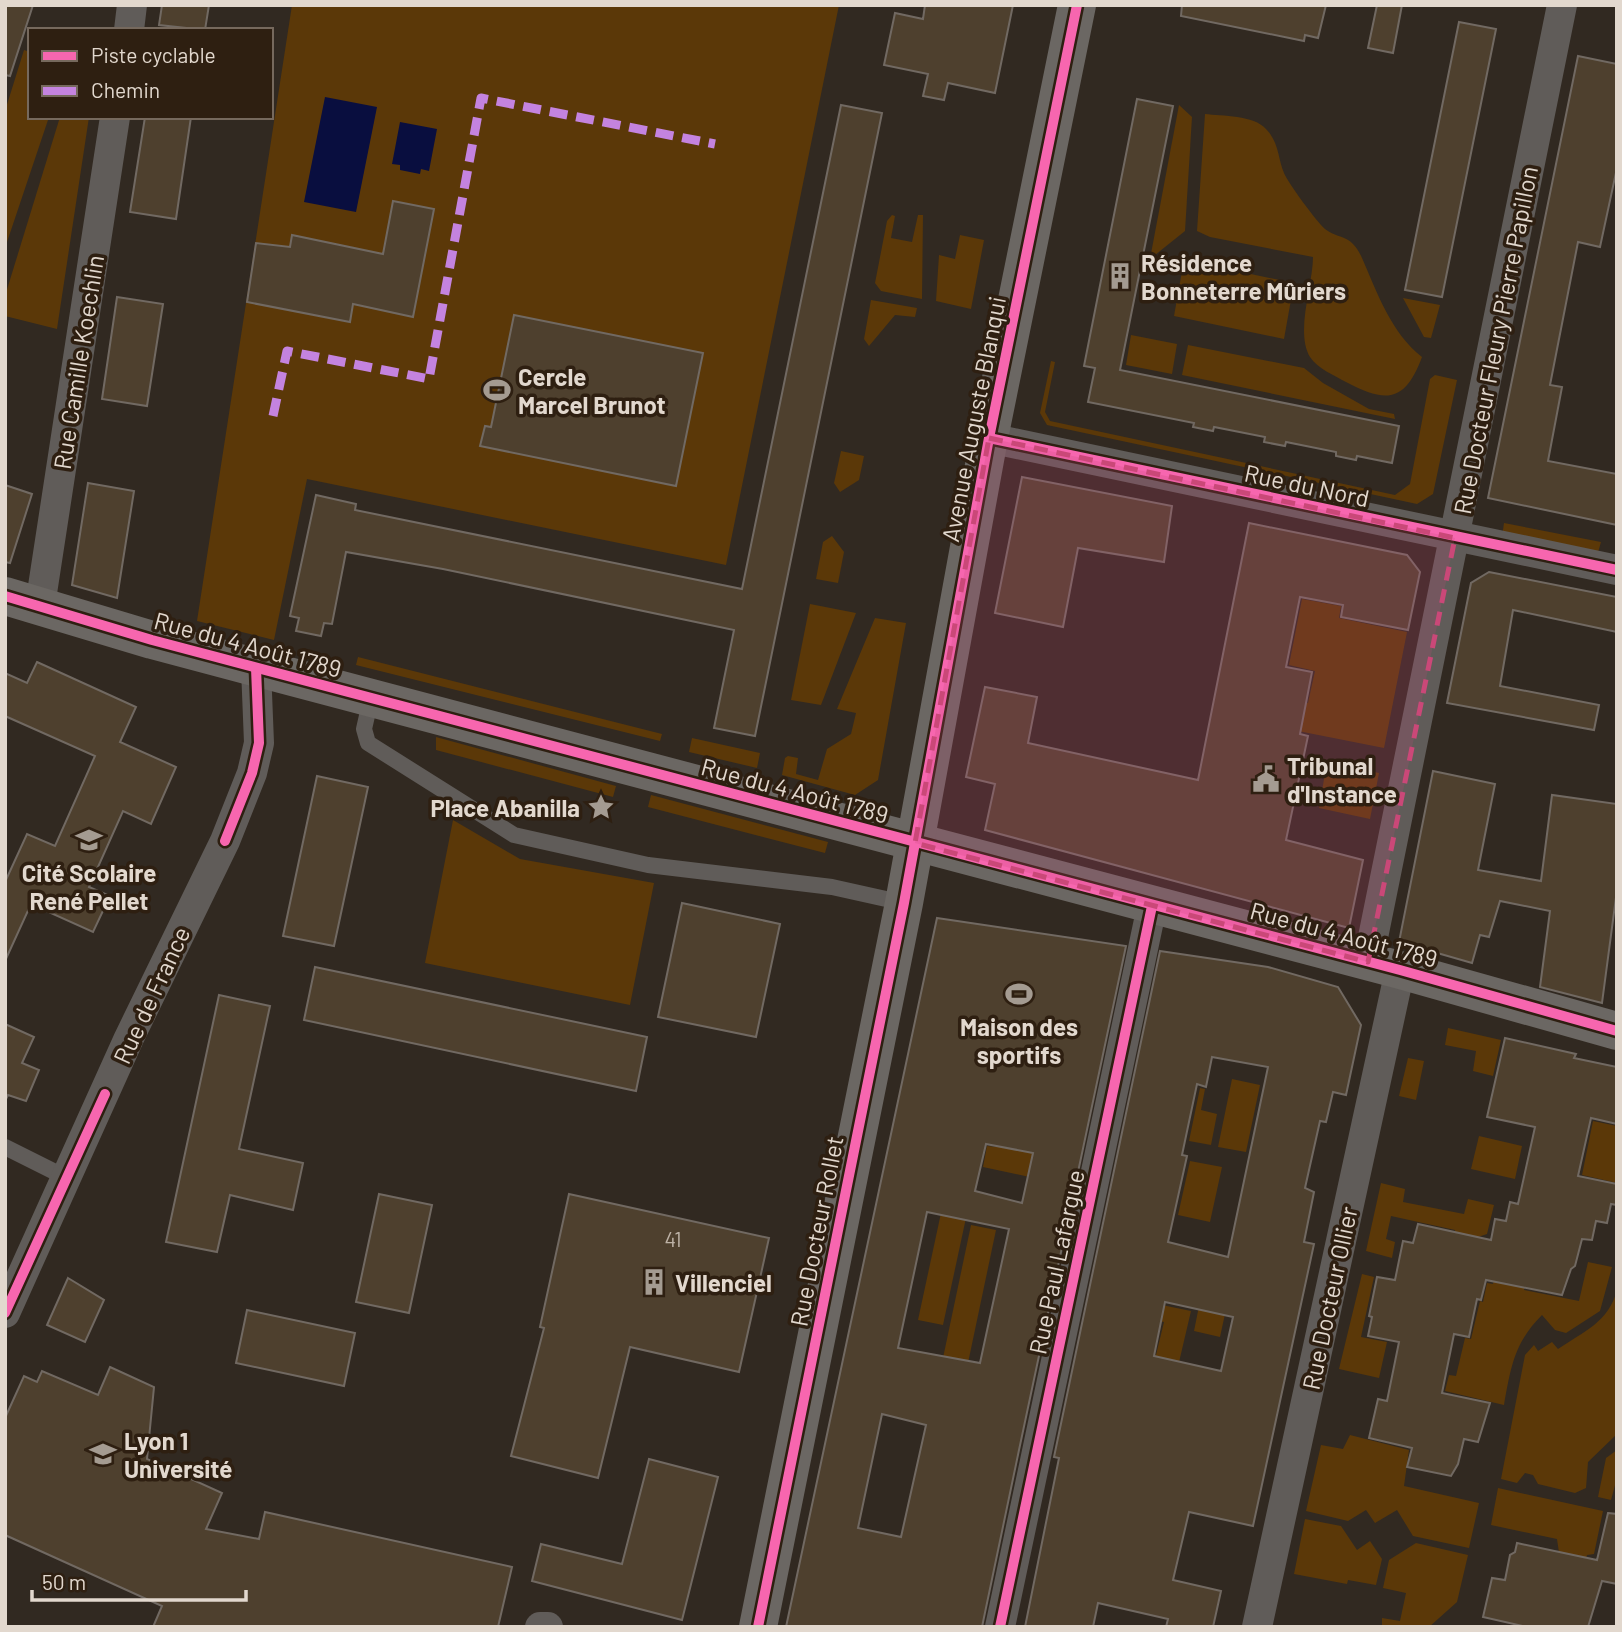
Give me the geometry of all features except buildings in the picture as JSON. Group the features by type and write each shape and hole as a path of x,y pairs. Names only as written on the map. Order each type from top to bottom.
{"street":[{"path":"128,28 132,5"},
{"name":"Avenue Auguste Blanqui","path":"915,843 989,438 1077,5"},
{"name":"Rue Docteur Fleury Pierre Papillon","path":"1384,966 1455,538 1562,5"},
{"name":"Rue Camille Koechlin","path":"22,601 115,119"},
{"name":"Rue du Nord","path":"989,438 1617,570"},
{"name":"Rue du 4 Août 1789","path":"22,601 257,668 1384,966 1617,1031"},
{"name":"Rue de France","path":"5,1313 225,841 252,773 259,743 257,668"},
{"name":"Rue Docteur Rollet","path":"758,1627 915,843"},
{"name":"Rue Paul Lafargue","path":"1000,1627 1152,906"},
{"name":"Rue Docteur Ollier","path":"1257,1627 1384,966"}],"lane":[{"path":"371,698 364,729 368,743 514,835 648,864 832,887 904,903"},
{"path":"5,1147 66,1178"}],"highlighted area":[{"path":"989,438 1455,538 1368,962 915,843"}],"shaded area":[{"name":"Cercle Marcel Brunot","path":"292,5 839,5 726,565 307,479 274,640 197,621"},
{"path":"24,50 28,51 28,119 48,119 5,248 5,111"},
{"path":"325,97 377,107 356,212 304,202"},
{"path":"1179,105 1192,117 1185,231 1150,259"},
{"path":"1205,114 1246,119 1261,124 1276,145 1287,178 1310,211 1325,229 1354,244 1393,324 1422,357 1409,383 1401,391 1393,395 1383,395 1360,389 1326,371 1310,357 1306,347 1304,322 1313,257 1210,237 1197,231"},
{"path":"59,119 89,119 57,329 5,316 5,296"},
{"path":"400,122 437,129 429,171 421,169 420,174 400,170 400,165 392,164"},
{"path":"892,215 895,216 891,238 912,242 918,215 923,215 922,299 881,291 875,283 887,221"},
{"path":"960,235 984,240 971,309 936,301 939,255 955,259"},
{"path":"1184,260 1294,283 1284,339 1174,316"},
{"path":"1403,298 1440,305 1431,338 1424,337"},
{"path":"871,300 917,308 915,317 895,315 869,346 864,339"},
{"path":"1131,335 1177,344 1172,374 1126,365"},
{"path":"1188,345 1304,368 1323,383 1369,409 1394,414 1395,419 1182,375"},
{"path":"1051,361 1055,362 1045,412 1050,421 1395,495 1410,484 1430,379 1435,375 1457,380 1433,494 1417,504 1047,425 1040,413"},
{"path":"841,451 864,456 859,480 840,492 834,483"},
{"path":"1504,523 1601,542 1597,556 1502,537"},
{"path":"832,536 844,552 838,583 816,579 823,542"},
{"path":"1302,599 1341,606 1339,618 1407,632 1384,748 1278,727 1283,698 1308,703 1315,671 1289,665"},
{"path":"810,604 856,613 821,705 791,700"},
{"path":"875,618 906,623 878,780 855,795 782,775 785,758 788,756 798,758 796,774 818,780 827,749 851,734 856,713 837,709"},
{"path":"358,657 662,734 660,741 356,665"},
{"path":"436,737 616,786 613,797 436,750"},
{"path":"692,738 760,753 757,768 689,752"},
{"path":"1327,762 1379,773 1370,819 1319,808"},
{"path":"651,795 828,842 825,853 648,807"},
{"path":"453,820 520,859 654,883 630,1005 425,963"},
{"path":"1448,1028 1501,1040 1493,1076 1473,1071 1476,1051 1445,1045"},
{"path":"1408,1058 1424,1061 1416,1100 1399,1096"},
{"path":"1232,1079 1260,1085 1246,1152 1218,1147"},
{"path":"1200,1088 1205,1089 1201,1110 1217,1114 1211,1145 1189,1141"},
{"path":"1002,1115 1040,1149 1034,1178 983,1167 987,1146 996,1147"},
{"path":"1593,1121 1617,1126 1617,1183 1582,1175"},
{"path":"1479,1136 1522,1146 1515,1179 1471,1169"},
{"path":"1190,1161 1222,1167 1210,1222 1178,1215"},
{"path":"1381,1183 1405,1189 1403,1202 1464,1214 1468,1199 1494,1205 1487,1234 1478,1237 1475,1253 1453,1241 1455,1230 1391,1216 1386,1239 1395,1242 1392,1258 1366,1251"},
{"path":"944,1199 969,1204 943,1325 918,1320"},
{"path":"971,1225 996,1230 968,1363 943,1358"},
{"path":"1588,1262 1612,1267 1600,1311 1566,1333 1555,1330 1542,1315 1525,1336 1515,1356 1504,1405 1445,1391 1449,1375 1456,1376 1465,1338 1471,1339 1480,1301 1483,1302 1487,1283 1493,1284 1497,1264 1526,1277 1524,1290 1579,1301"},
{"path":"1362,1274 1374,1277 1361,1337 1387,1342 1379,1378 1339,1369"},
{"path":"1205,1276 1232,1282 1220,1337 1194,1331"},
{"path":"1617,1290 1617,1434 1588,1462 1586,1488 1575,1493 1538,1484 1533,1475 1525,1473 1517,1483 1501,1479 1525,1355 1534,1345 1538,1351 1552,1342 1558,1349 1586,1331 1608,1310"},
{"path":"1157,1304 1191,1311 1169,1405 1150,1354 1156,1355 1164,1322 1153,1320"},
{"path":"1350,1435 1409,1450 1404,1486 1479,1503 1469,1548 1413,1536 1397,1510 1375,1523 1366,1510 1348,1521 1306,1511 1321,1445 1343,1449"},
{"path":"1617,1450 1617,1478 1611,1500 1598,1497 1606,1458"},
{"path":"1498,1488 1603,1511 1594,1554 1587,1555 1582,1571 1561,1566 1557,1539 1491,1525"},
{"path":"1305,1519 1341,1526 1357,1550 1370,1541 1382,1559 1376,1585 1348,1580 1347,1584 1294,1574"},
{"path":"1416,1543 1468,1555 1457,1602 1429,1627 1382,1627 1382,1618 1400,1621 1406,1593 1383,1588 1389,1560"}],"marked path":[{"path":"273,416 287,351 429,379 481,98 715,144"}],"cycle path":[{"path":"758,1627 904,903 989,438 1077,5"},
{"path":"989,438 1617,570"},
{"path":"5,596 152,640 1400,970 1617,1031"},
{"path":"225,841 252,773 259,743 256,668"},
{"path":"1000,1627 1152,906"},
{"path":"5,1313 105,1094"}],"place":[{"name":"Résidence Bonneterre Mûriers","path":"1120,276"},
{"name":"Cercle Marcel Brunot","path":"497,390"},
{"name":"Tribunal d'Instance","path":"1266,779"},
{"name":"Place Abanilla","path":"601,807"},
{"name":"Cité Scolaire René Pellet","path":"89,840"},
{"name":"Maison des sportifs","path":"1019,994"},
{"name":"Villenciel","path":"654,1282"},
{"name":"Lyon 1 Université","path":"103,1454"}]}
